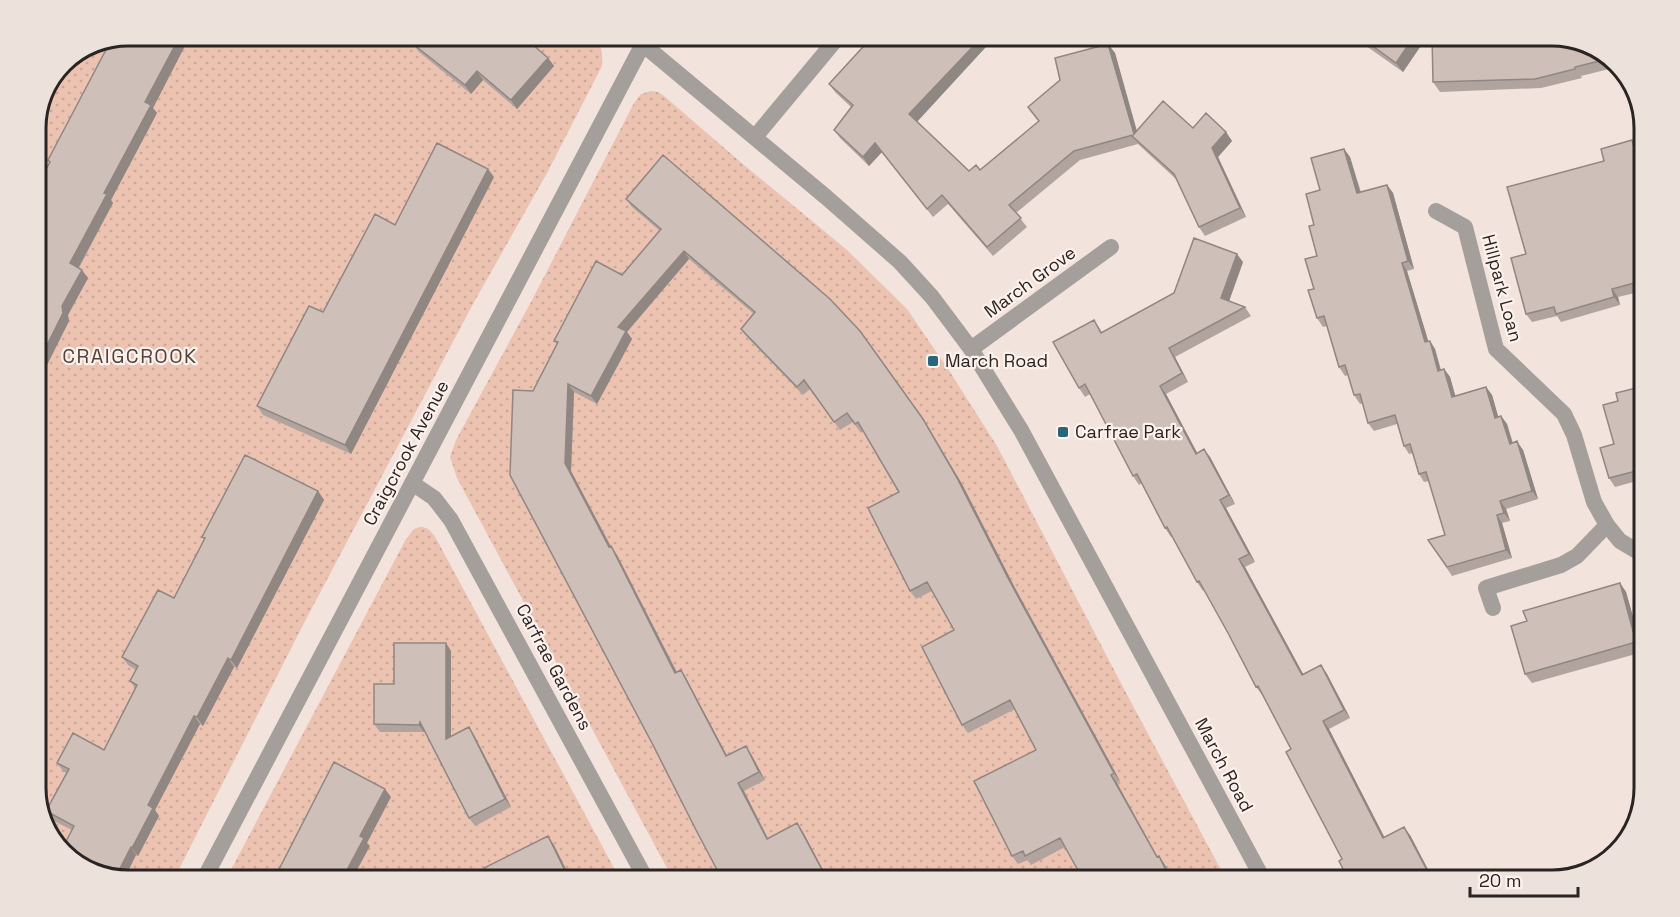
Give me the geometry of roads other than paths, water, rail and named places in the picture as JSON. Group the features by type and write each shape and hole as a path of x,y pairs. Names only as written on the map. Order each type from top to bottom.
{"street":[{"name":"Craigcrook Avenue","path":"208,871 412,483 635,46"},
{"name":"March Road","path":"645,46 900,262 932,297 971,349 1021,430 1259,871"},
{"path":"755,137 831,46"},
{"name":"Hillpark Loan","path":"1436,211 1466,227 1496,350 1564,414 1574,435 1594,502 1607,525 1620,541 1634,549"},
{"name":"March Grove","path":"971,349 1111,247"},
{"name":"Carfrae Gardens","path":"412,483 434,498 451,520 642,871"},
{"path":"1492,608 1486,588 1561,565 1577,556 1607,525"}],"place":[{"name":"March Road","path":"933,361"},
{"name":"Carfrae Park","path":"1063,432"}],"district":[{"name":"CRAIGCROOK","path":"130,356"}]}
